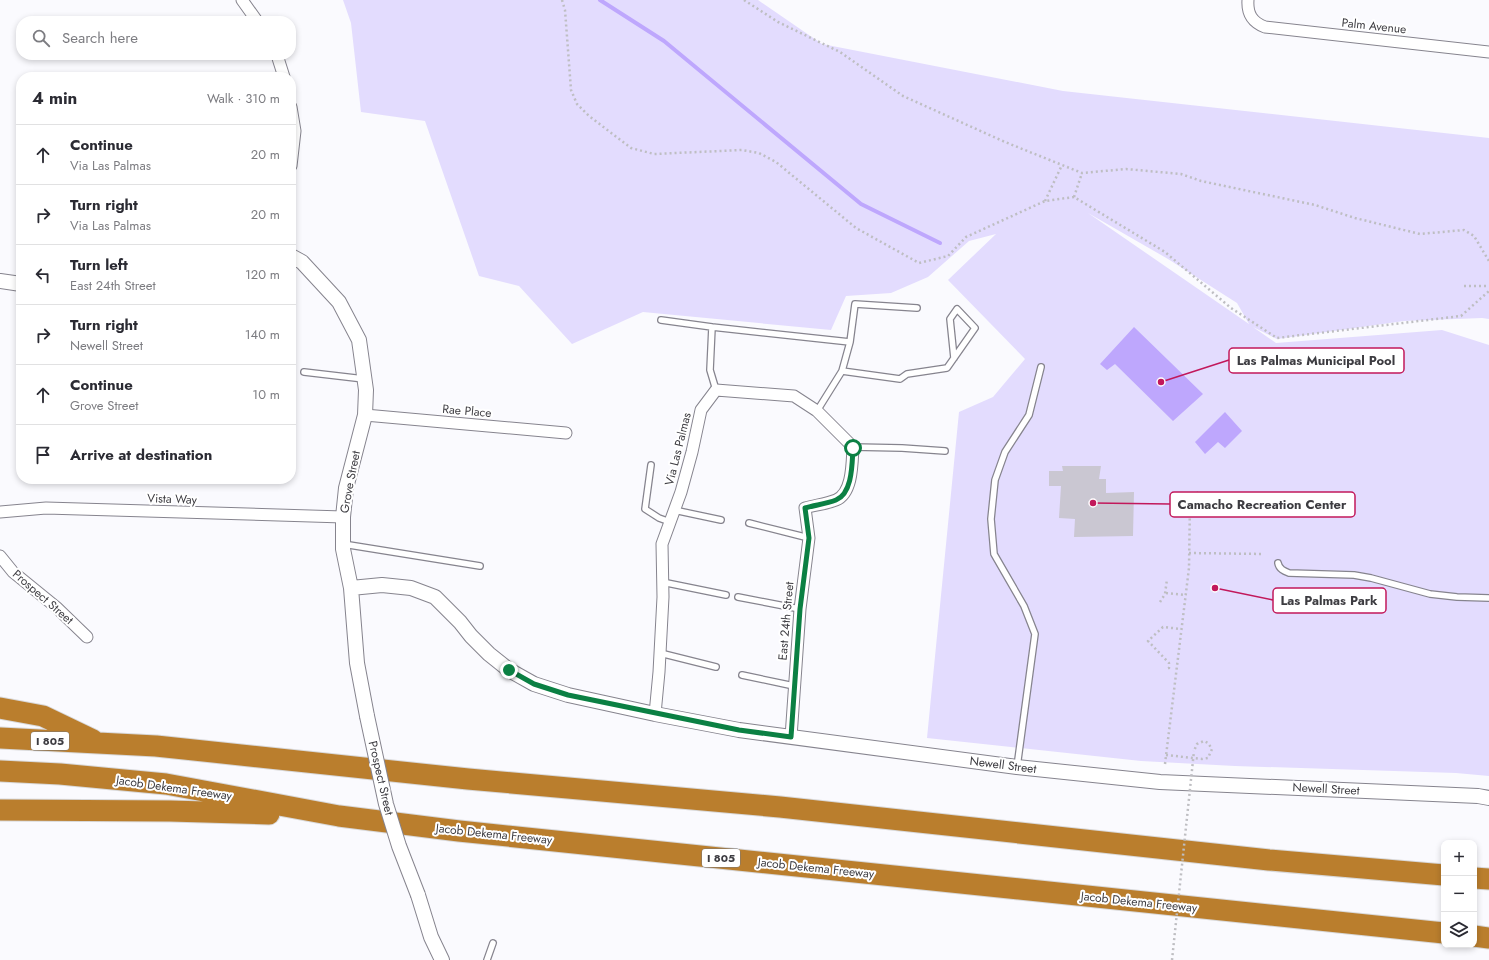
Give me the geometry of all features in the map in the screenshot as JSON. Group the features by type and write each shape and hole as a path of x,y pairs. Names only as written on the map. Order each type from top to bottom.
{"highway":[{"path":"0,708 43,716 101,743"},
{"name":"I 805","path":"0,738 156,746 468,779 780,807 1261,860 1441,875"},
{"name":"Jacob Dekema Freeway","path":"0,771 60,774 166,784 339,816 459,831 1441,933"},
{"path":"0,810 170,811 339,816"},
{"path":"1477,878 1489,879"},
{"path":"1477,936 1489,938"}],"street":[{"path":"242,0 253,16"},
{"name":"Palm Avenue","path":"1248,0 1250,17 1257,24 1265,27 1489,52"},
{"path":"279,60 283,72"},
{"name":"Grove Street","path":"296,259 302,262 339,302 359,340 366,390 365,415 346,488 342,544 351,588"},
{"path":"0,281 16,283"},
{"path":"716,390 794,396 817,411 853,448"},
{"name":"Via Las Palmas","path":"655,714 660,653 662,544 692,452 701,410 716,390"},
{"name":"Rae Place","path":"365,415 566,433"},
{"name":"East 24th Street","path":"791,737 800,609 809,538 805,508 837,500 844,492 852,473 853,448"},
{"name":"Vista Way","path":"0,512 46,508 343,516"},
{"name":"Prospect Street","path":"0,556 13,572 56,607 87,637"},
{"name":"Newell Street","path":"351,588 382,586 411,588 435,597 489,654 509,670 534,684 568,695 739,730 1017,767 1160,782 1485,796"},
{"name":"Prospect Street","path":"351,588 357,663 386,804 431,937 442,960"}],"lane":[{"path":"817,411 842,371 850,342 855,304 917,308"},
{"path":"842,371 900,379 907,374 947,368 954,358 975,328 957,309 950,319 954,358"},
{"path":"661,320 850,342"},
{"path":"712,327 710,370 716,390"},
{"path":"1017,767 1035,634 1024,606 994,554 991,519 995,480 1005,452 1029,415 1041,367"},
{"path":"304,372 365,379"},
{"path":"853,448 902,448 944,451"},
{"path":"651,465 645,509 659,518 670,522"},
{"path":"674,510 721,520"},
{"path":"749,523 809,538"},
{"path":"342,544 480,566"},
{"path":"1278,563 1282,570 1289,573 1354,575 1371,578 1430,594 1489,598"},
{"path":"662,582 726,595"},
{"path":"738,597 800,609"},
{"path":"660,653 716,667"},
{"path":"742,675 794,686"},
{"path":"487,960 493,943"}],"path":[{"path":"562,0 565,10 571,90 577,104 589,116 631,148 654,154 742,150 759,153 776,162 856,228 920,263 948,256 966,237 1044,201 1074,197 1165,252 1231,308 1277,338 1461,316 1489,292"},
{"path":"744,0 778,22 840,52 903,96 1005,142 1082,173 1126,169 1181,174 1201,181 1316,205 1355,218 1420,234 1464,230 1474,236 1489,261"},
{"path":"1044,201 1062,165"},
{"path":"1074,197 1082,173"},
{"path":"1464,286 1489,286"},
{"path":"1165,764 1190,553 1190,500 1198,491"},
{"path":"1190,553 1264,554"},
{"path":"1160,602 1166,593 1167,579"},
{"path":"1166,593 1186,595"},
{"path":"1168,668 1169,663 1148,641 1163,627 1182,629"},
{"path":"1166,755 1202,759 1208,758 1212,749 1208,743 1204,741 1197,744 1194,751 1172,960"}],"shaded area":[{"path":"343,0 758,0 822,44 1063,91 1489,138 1489,319 1404,321 1277,339 1253,327 1276,343 1442,330 1489,345 1489,776 1456,773 1235,766 1141,761 927,738 959,412 993,397 1025,359 948,280 996,234 969,241 928,277 891,293 846,296 831,330 643,312 572,344 519,286 479,276 425,121 361,112 351,23","holes":["1088,213 1168,259 1237,303 1249,324"]},
{"path":"1134,327 1203,394 1173,421 1115,364 1107,370 1100,364"},
{"path":"1225,412 1242,431 1225,448 1218,442 1205,454 1195,442"}],"building":[{"path":"1062,466 1101,466 1099,479 1106,479 1106,493 1134,492 1133,536 1074,537 1075,519 1059,518 1061,486 1049,486 1049,471 1063,471"}],"waterway":[{"path":"600,0 664,41 861,204 940,243"}],"place":[{"name":"Las Palmas Municipal Pool","path":"1161,382"},
{"name":"Camacho Recreation Center","path":"1093,503"},
{"name":"Las Palmas Park","path":"1215,588"}],"route":[{"path":"509,670 534,684 568,695 739,730 791,737 800,609 809,538 805,508 837,500 844,492 852,473 853,448"}]}
